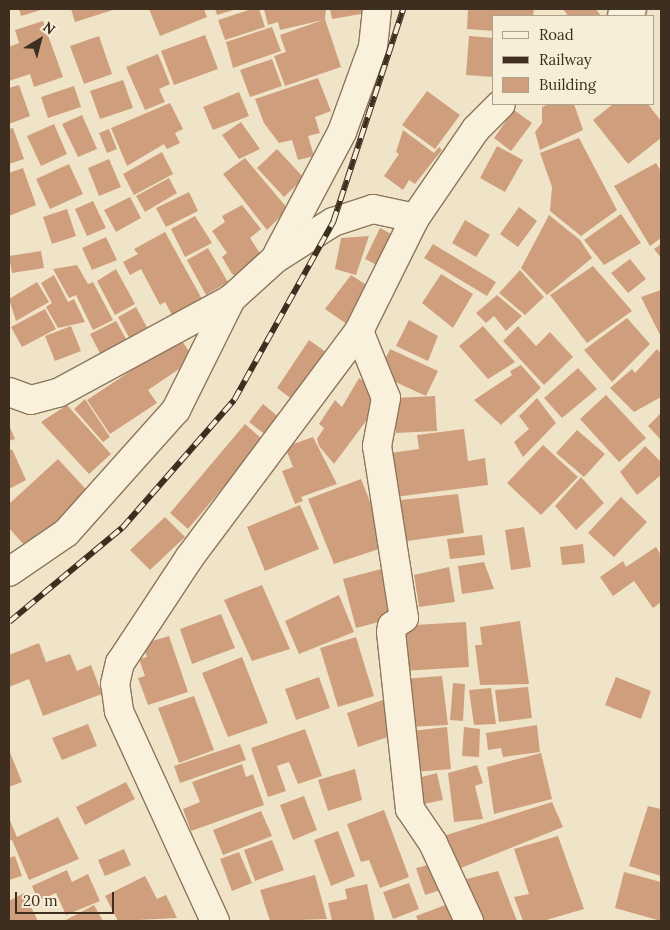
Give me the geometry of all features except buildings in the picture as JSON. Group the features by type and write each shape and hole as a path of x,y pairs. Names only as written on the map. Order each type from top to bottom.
{"street":[{"path":"275,259 342,132 372,47 377,9"},
{"path":"215,921 119,711 115,684 120,663 190,557 359,331 415,218 476,129 500,105"},
{"path":"9,392 31,400 58,393 231,299 275,259 333,222 374,209 415,218"},
{"path":"9,572 66,533 176,410 231,299"},
{"path":"359,331 386,398 377,446 404,618 392,626 392,632 410,809 433,843 469,921"}],"railway":[{"path":"9,622 122,528 234,400 333,222 403,9"}]}
